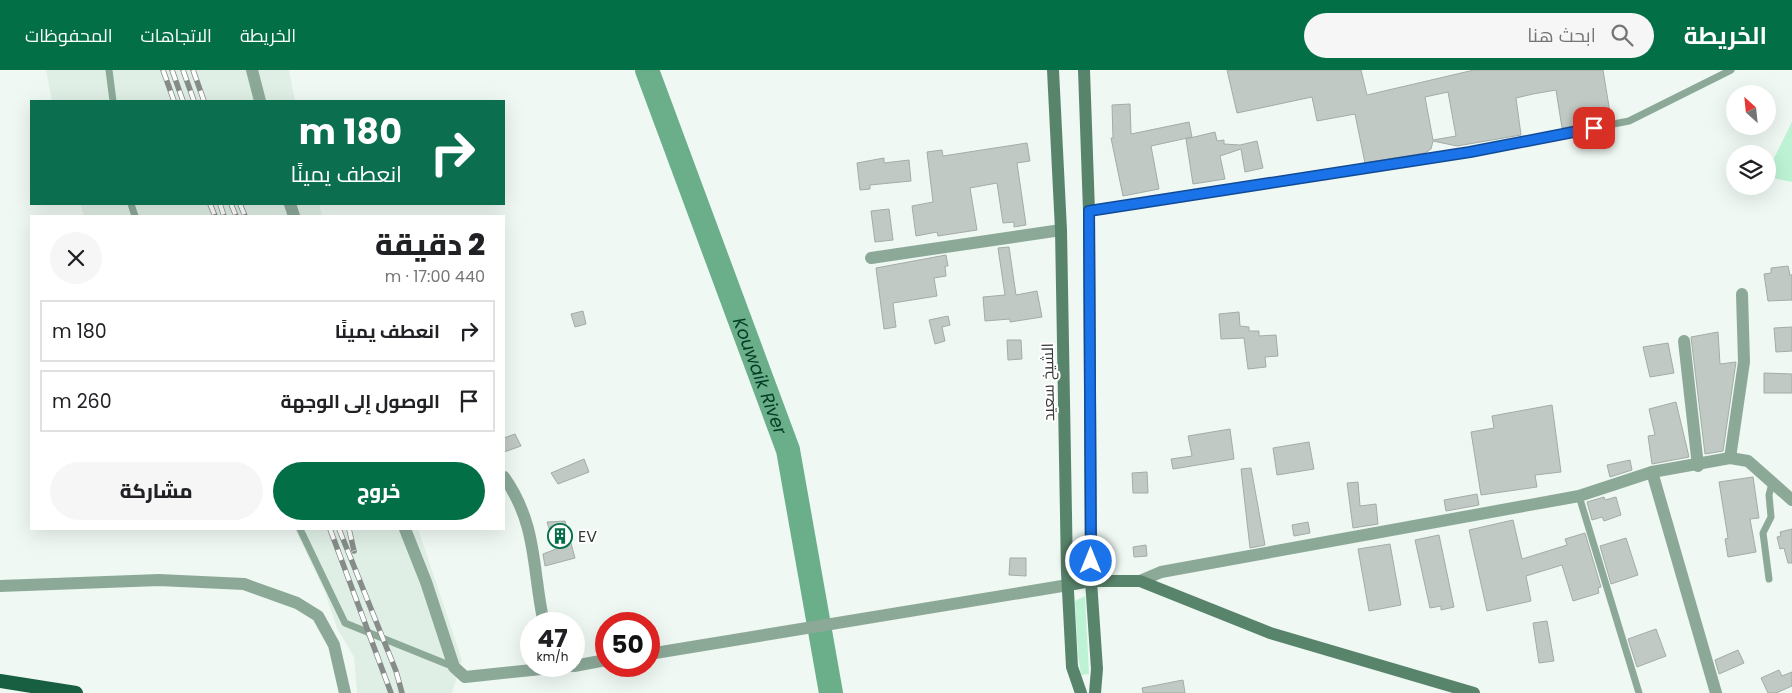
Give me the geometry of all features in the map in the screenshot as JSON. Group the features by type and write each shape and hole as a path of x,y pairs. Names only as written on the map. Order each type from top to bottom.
{"highway":[{"path":"0,681 76,693"}],"main road":[{"name":"الشيخ سعيد","path":"1053,70 1061,230 1068,585 1072,667 1081,693"},
{"path":"1084,70 1089,211 1091,580 1097,670 1095,693"},
{"path":"1068,585 1091,580 1140,581 1270,633 1474,693"}],"street":[{"path":"252,70 260,100"},
{"path":"871,258 1061,230"},
{"path":"1730,458 1744,362 1742,294"},
{"path":"1684,342 1698,466"},
{"path":"1140,581 1161,572 1579,496 1652,472 1698,466 1730,458 1748,460 1760,468 1772,483 1792,500"},
{"path":"1652,472 1716,693"},
{"path":"505,479 522,507 529,532 542,612"},
{"path":"404,530 426,582 454,667 465,677 520,671"},
{"path":"0,586 159,580 244,584 297,603 318,616 334,645 345,693"},
{"path":"660,652 1068,585"}],"lane":[{"path":"109,70 113,100"},
{"path":"1089,211 1470,152 1629,121 1731,70"},
{"path":"1769,579 1762,533 1771,517 1769,495 1772,483"},
{"path":"1579,496 1639,693"},
{"path":"300,530 345,623 454,667"}],"shaded area":[{"path":"46,70 289,70 295,100 52,100"},
{"path":"80,205 319,205 322,215 84,215"},
{"path":"295,530 418,530 462,660 452,693 357,693 354,657 337,628 325,592"}],"green space":[{"path":"1792,122 1792,182 1776,179 1776,154"},
{"path":"1085,596 1089,674 1081,675 1075,601"}],"building":[{"path":"1227,70 1361,70 1367,95 1474,70 1603,70 1611,119 1562,128 1556,90 1533,94 1516,98 1521,135 1457,146 1433,141 1431,149 1425,153 1365,163 1355,114 1317,121 1312,97 1237,113","holes":["1448,92 1456,136 1433,140 1425,97"]},
{"path":"1130,104 1131,134 1189,122 1192,137 1151,146 1159,189 1123,196 1111,138 1113,138 1112,105"},
{"path":"1215,132 1217,141 1224,140 1224,144 1240,145 1257,141 1263,168 1245,172 1241,149 1220,156 1225,179 1193,184 1186,139"},
{"path":"1027,143 1030,161 1017,163 1026,225 1014,227 1014,222 1003,223 997,183 970,188 977,230 938,236 937,232 916,236 912,206 933,202 927,152 942,150 943,156"},
{"path":"884,158 884,163 909,160 911,181 870,185 870,189 860,190 857,163"},
{"path":"889,209 893,240 875,242 871,211"},
{"path":"1009,247 1016,295 1037,291 1042,317 1010,322 1010,319 985,321 983,297 1005,295 998,248"},
{"path":"946,255 948,266 945,266 946,276 934,278 937,296 893,303 896,327 884,329 876,268"},
{"path":"1788,266 1790,275 1792,275 1792,300 1768,301 1764,274 1771,273 1771,268"},
{"path":"583,311 586,324 575,327 571,314"},
{"path":"1239,312 1240,326 1249,327 1249,331 1259,331 1259,336 1276,335 1278,356 1265,357 1266,367 1248,369 1244,338 1221,339 1219,314"},
{"path":"948,316 950,325 942,327 945,341 935,344 929,320"},
{"path":"1792,327 1792,351 1776,352 1774,328"},
{"path":"1718,332 1720,364 1736,362 1723,451 1705,454 1691,337"},
{"path":"1007,340 1021,340 1022,359 1008,360"},
{"path":"1668,343 1674,373 1650,377 1643,347"},
{"path":"1764,373 1792,374 1792,393 1764,393"},
{"path":"1676,402 1689,457 1652,464 1648,436 1655,435 1649,409"},
{"path":"1552,405 1561,472 1535,475 1537,487 1481,495 1471,432 1494,428 1492,416"},
{"path":"1230,429 1234,459 1173,469 1171,459 1192,456 1188,436"},
{"path":"515,434 521,446 505,452 505,438"},
{"path":"1309,442 1314,469 1277,475 1273,448"},
{"name":"EV","path":"584,459 589,472 558,484 551,473"},
{"path":"1630,460 1632,470 1610,477 1607,465"},
{"path":"1251,468 1265,545 1250,548 1241,469"},
{"path":"1147,472 1148,493 1133,493 1132,473"},
{"path":"1753,477 1759,518 1750,519 1756,552 1728,557 1725,539 1728,538 1719,482"},
{"path":"1358,482 1360,506 1376,504 1378,524 1353,528 1347,483"},
{"path":"1477,494 1479,505 1446,511 1444,500"},
{"path":"1604,497 1605,500 1616,497 1621,515 1604,521 1602,517 1592,520 1587,502"},
{"path":"1513,520 1522,559 1567,545 1565,539 1585,533 1601,587 1598,588 1599,593 1573,601 1562,565 1526,576 1531,601 1487,611 1469,530"},
{"name":"EV","path":"565,521 575,558 545,566 543,554 556,549 547,522"},
{"path":"1308,522 1310,533 1294,536 1292,525"},
{"path":"1792,529 1792,563 1788,563 1784,548 1780,549 1777,537 1781,536 1780,532"},
{"path":"1439,535 1454,607 1441,610 1441,606 1430,608 1415,540"},
{"path":"1626,538 1638,575 1611,584 1600,546"},
{"path":"1390,544 1401,605 1369,611 1358,549"},
{"path":"1146,545 1147,556 1134,557 1133,547"},
{"path":"1010,558 1026,558 1026,576 1009,575"},
{"path":"1547,621 1554,661 1539,663 1533,623"},
{"path":"1656,629 1666,656 1637,667 1628,639"},
{"path":"1738,650 1744,663 1719,674 1715,660"},
{"path":"1779,670 1782,676 1792,672 1792,686 1776,693 1768,693 1761,678"},
{"path":"1183,680 1185,693 1143,693 1142,688"}],"waterway":[{"name":"Kouwaik River","path":"647,70 788,450 831,693"}],"railway":[{"path":"163,70 174,100"},
{"path":"172,70 183,100"},
{"path":"183,70 194,100"},
{"path":"193,70 204,100"},
{"path":"210,205 215,215"},
{"path":"220,205 224,215"},
{"path":"231,205 236,215"},
{"path":"240,205 245,215"},
{"path":"330,530 391,693"},
{"path":"339,530 396,671 402,693"},
{"path":"349,530 354,551"}],"place":[{"name":"EV","path":"560,536"}],"route":[{"path":"1091,561 1089,211 1470,152 1594,128"}]}
